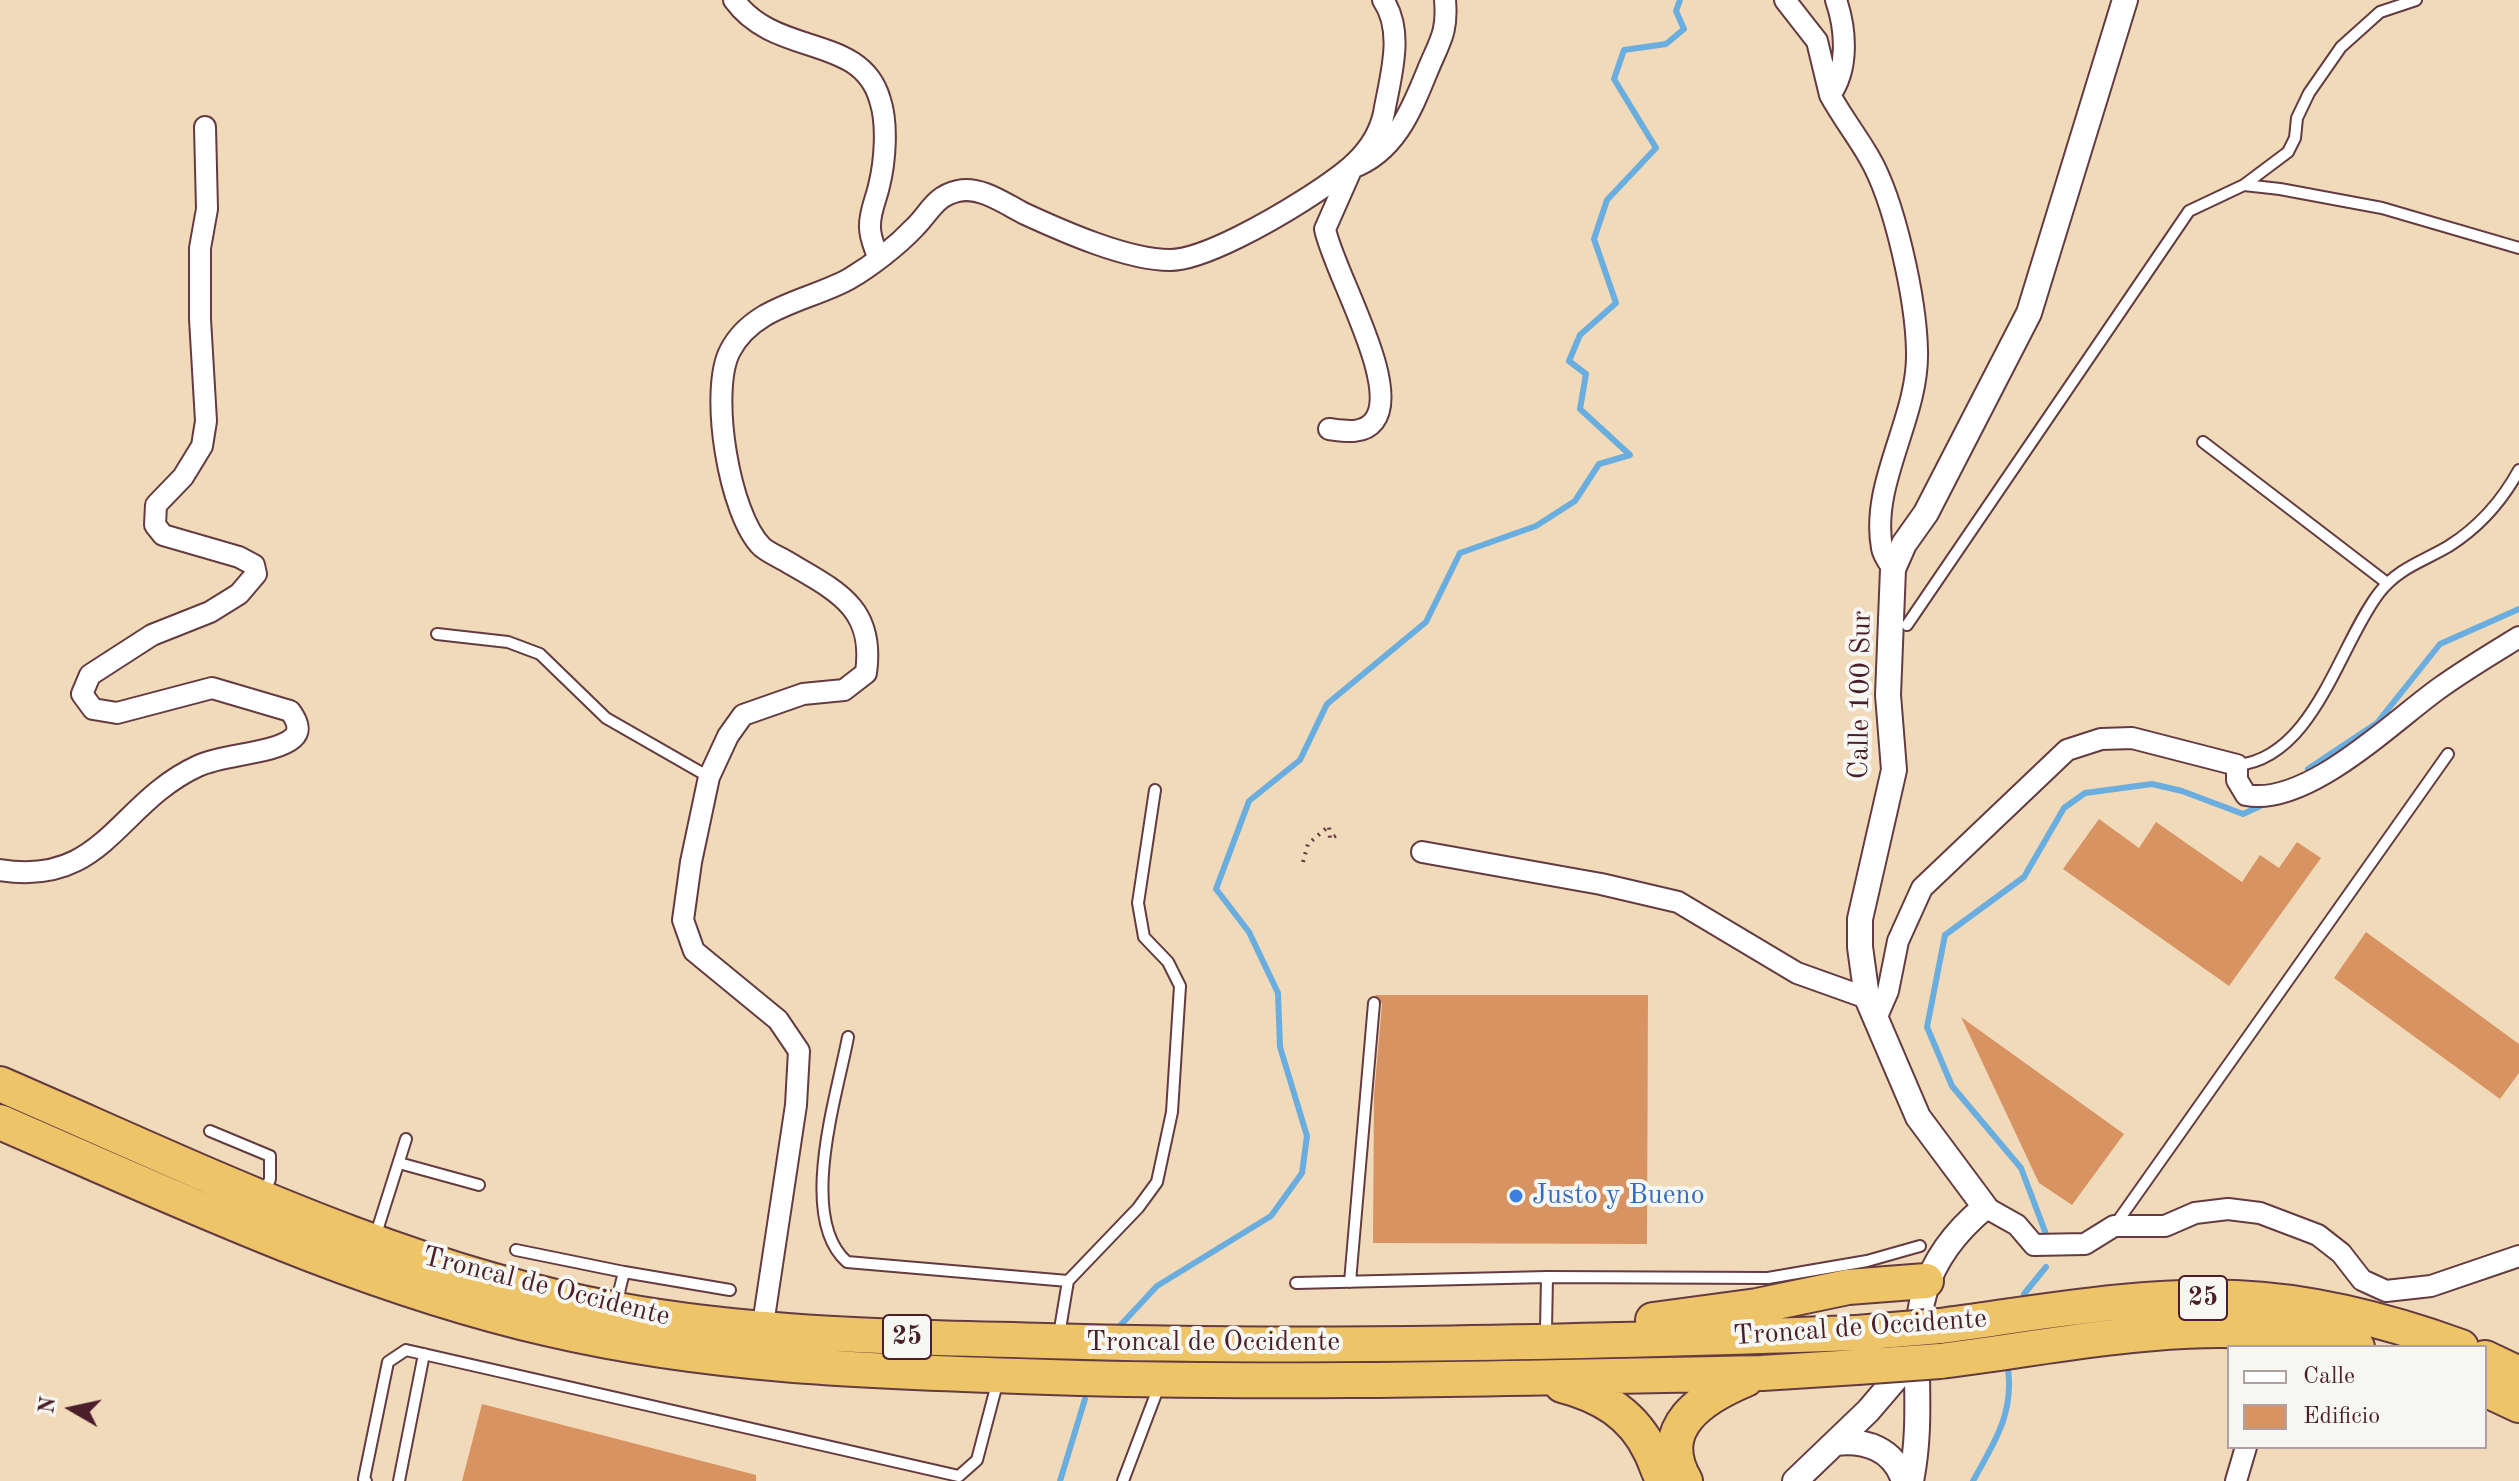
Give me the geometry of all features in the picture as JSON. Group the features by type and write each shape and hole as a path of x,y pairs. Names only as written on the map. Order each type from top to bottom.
{"highway":[{"name":"Troncal de Occidente","path":"0,1084 263,1198 373,1242 468,1273 614,1310 762,1331 1168,1345 1512,1344 1857,1333 1932,1343 2232,1329 2278,1340 2334,1345"},
{"name":"Troncal de Occidente","path":"0,1122 334,1264 501,1317 618,1344 763,1365 1161,1381 1762,1373 1857,1367 1932,1343 2119,1303 2237,1298 2347,1314 2409,1328 2456,1345"},
{"path":"1373,1343 1676,1318 1757,1306 1848,1287 1926,1281"},
{"path":"2487,1359 2519,1374"},
{"path":"1685,1481 1677,1458 1677,1443 1689,1412 1703,1399 1762,1373"},
{"path":"1506,1378 1563,1386 1606,1401 1640,1433 1664,1481"},
{"path":"2487,1390 2519,1405"}],"street":[{"path":"734,0 743,11 790,41 844,55 857,63 876,87 884,116 880,184 870,231 878,257"},
{"path":"1329,429 1356,432 1374,422 1382,404 1378,372 1325,229 1352,168 1382,119 1395,38 1383,0"},
{"path":"762,1331 796,1105 799,1051 778,1020 694,951 683,920 709,777 728,736 743,715 803,694 844,690 866,673 870,644 857,610 810,575 761,546 733,497 720,400 724,367 731,348 761,317 849,279 915,227 934,202 960,190 975,190 1032,217 1131,254 1170,260 1193,256 1274,219 1352,168 1369,162 1393,139 1412,109 1444,37 1445,0"},
{"path":"1785,0 1817,41 1830,95 1847,127 1869,157 1886,194 1915,314 1918,354 1915,389 1887,487 1882,525 1882,551 1893,569"},
{"path":"1830,95 1836,87 1844,47 1836,0"},
{"name":"Calle 100 Sur","path":"2114,1226 2085,1244 2034,1245 2017,1225 1985,1207 1918,1117 1871,1010 1860,947 1860,919 1894,770 1888,695 1893,569 1904,544 1926,513 2029,313 2125,0"},
{"path":"0,870 21,873 65,869 111,836 164,785 198,766 229,754 292,740 297,732 297,720 290,711 212,688 117,713 93,709 82,694 90,675 152,635 210,612 239,594 256,574 254,565 239,557 163,535 154,515 156,505 183,477 202,446 206,421 200,305 200,248 207,209 205,127"},
{"path":"1422,852 1678,902 1797,973 1871,1010 1891,982 1898,941 1922,888 2067,750 2101,739 2132,738 2237,765 2240,789 2246,795 2285,791 2347,762 2441,687 2519,637"},
{"path":"1911,1481 1932,1343 1918,1312 1926,1281 1940,1253 1960,1228 1985,1207"},
{"path":"2114,1226 2165,1226 2211,1209 2260,1213 2318,1235 2341,1253 2362,1280 2386,1291 2431,1286 2519,1256"},
{"path":"1795,1481 1932,1343"},
{"path":"1835,1443 1854,1441 1873,1445 1889,1456 1904,1481"},
{"path":"2236,1481 2245,1449"}],"lane":[{"path":"1907,625 2189,211 2244,185 2288,152 2295,138 2297,118 2309,93 2341,47 2380,12 2416,0"},
{"path":"2244,185 2382,208 2519,248"},
{"path":"2203,442 2387,583"},
{"path":"2237,765 2264,759 2276,752 2321,699 2369,608 2387,583 2408,566 2468,533 2500,500 2519,470"},
{"path":"437,634 508,642 540,654 606,718 709,777"},
{"path":"2114,1226 2448,754"},
{"path":"1059,1341 1068,1281 1138,1208 1157,1182 1172,1112 1180,986 1168,962 1144,937 1138,903 1155,790"},
{"path":"1350,1282 1374,1003"},
{"path":"848,1037 821,1187 823,1224 835,1251 847,1262 1068,1281"},
{"path":"210,1131 270,1156 270,1179 263,1198"},
{"path":"373,1242 406,1139"},
{"path":"399,1163 479,1185"},
{"path":"1296,1283 1547,1277 1768,1278 1867,1261 1920,1246"},
{"path":"516,1250 730,1290"},
{"path":"614,1310 624,1272"},
{"path":"1546,1329 1547,1277"},
{"path":"366,1481 388,1362 406,1350 959,1476 977,1460 999,1376"},
{"path":"399,1481 424,1354"},
{"path":"1123,1481 1161,1381"}],"path":[{"path":"1303,862 1308,844 1329,826 1330,839 1337,835"}],"building":[{"path":"2099,819 2139,848 2156,822 2242,882 2260,855 2279,868 2297,842 2321,858 2229,986 2063,869"},
{"path":"2366,932 2519,1044 2519,1073 2500,1099 2334,978"},
{"path":"1375,995 1648,995 1647,1244 1373,1243 1374,1095 1382,1004"},
{"path":"1961,1017 2124,1134 2072,1205 2039,1183"},
{"path":"482,1404 756,1475 756,1481 462,1481"}],"waterway":[{"path":"1117,1329 1157,1286 1271,1216 1302,1173 1307,1136 1280,1047 1278,993 1249,932 1216,889 1249,801 1300,760 1327,704 1426,622 1460,553 1536,526 1575,501 1599,464 1630,455 1580,409 1586,374 1569,361 1580,335 1616,303 1594,239 1607,200 1656,148 1614,79 1624,50 1666,44 1684,29 1676,11 1680,0"},
{"path":"2308,769 2377,723 2440,644 2519,609"},
{"path":"2046,1234 2021,1168 1952,1086 1927,1027 1945,935 2024,877 2064,808 2085,793 2152,784 2182,791 2243,814 2269,802"},
{"path":"2024,1294 2046,1267"},
{"path":"1973,1481 2001,1428 2008,1400 2008,1369"},
{"path":"1060,1481 1085,1399"}],"place":[{"name":"Justo y Bueno","path":"1516,1196"}]}
